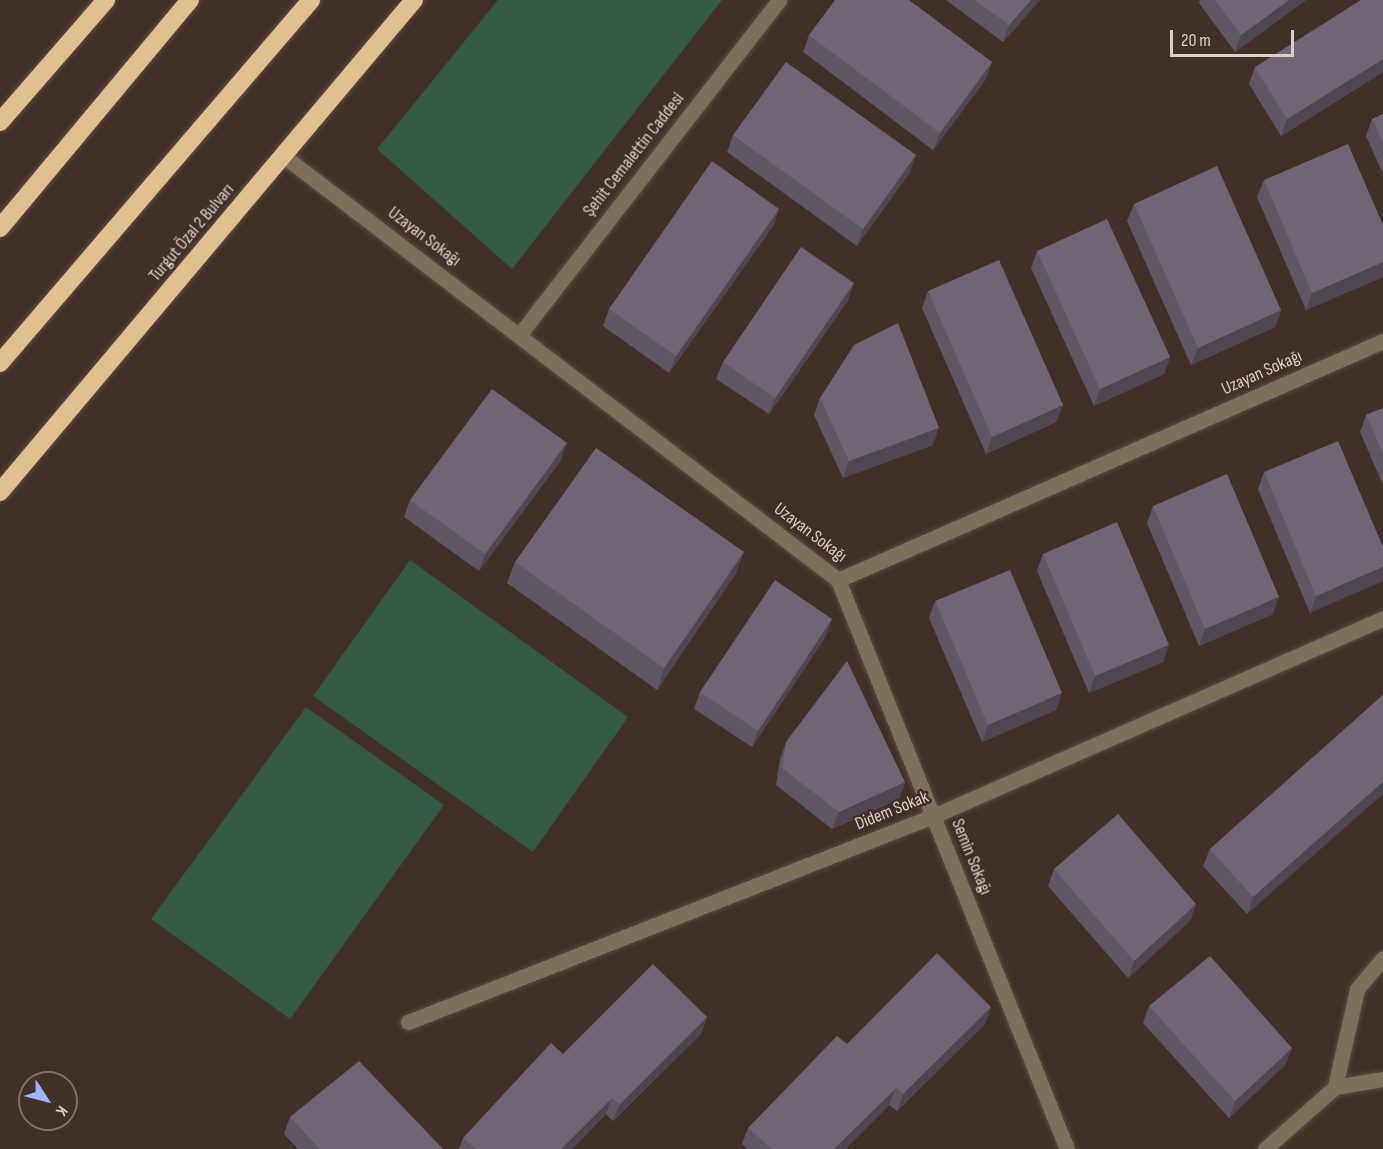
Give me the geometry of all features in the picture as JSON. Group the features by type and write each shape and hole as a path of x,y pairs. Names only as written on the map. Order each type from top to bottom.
{"highway":[{"path":"0,122 106,0"},
{"path":"0,228 190,0"},
{"path":"0,363 311,0"},
{"name":"Turgut Özal 2 Bulvarı","path":"0,492 285,157 414,0"}],"street":[{"name":"Şehit Cemalettin Caddesi","path":"520,334 779,0"},
{"name":"Uzayan Sokağı","path":"285,157 520,334 838,580 1383,341"},
{"name":"Semin Sokağı","path":"838,580 1067,1149"},
{"name":"Didem Sokak","path":"408,1022 933,816 1383,618"},
{"path":"1335,1087 1357,989 1383,958"},
{"path":"1265,1149 1335,1087 1383,1079"}],"green space":[{"path":"498,0 722,0 512,269 377,149"},
{"path":"410,560 628,717 533,852 313,696"},
{"path":"306,707 444,805 290,1019 151,919"}],"building":[{"path":"835,0 909,0 992,62 940,133 809,35"},
{"path":"975,0 1031,0 1009,25"},
{"path":"1215,0 1289,0 1241,35"},
{"path":"1361,0 1383,0 1383,59 1287,119 1255,67"},
{"path":"786,62 916,155 863,229 733,135"},
{"path":"1383,114 1383,143 1372,119"},
{"path":"1348,144 1383,225 1383,262 1312,293 1264,180"},
{"path":"712,161 779,209 676,356 609,309"},
{"path":"1217,166 1281,310 1198,348 1134,204"},
{"path":"1107,219 1170,357 1100,389 1037,251"},
{"path":"801,247 854,283 775,398 723,362"},
{"path":"999,260 1063,405 992,437 928,291"},
{"path":"898,323 939,428 849,461 820,398 854,345"},
{"path":"492,389 567,443 485,554 410,500"},
{"path":"1383,408 1383,454 1366,415"},
{"path":"1338,441 1383,547 1383,567 1316,596 1264,472"},
{"path":"596,448 744,552 664,668 515,562"},
{"path":"1227,474 1279,597 1205,629 1153,506"},
{"path":"1117,522 1169,645 1095,676 1043,554"},
{"path":"1010,570 1062,693 988,725 935,601"},
{"path":"775,580 832,619 758,731 700,692"},
{"path":"847,661 905,782 839,812 782,768 786,742"},
{"path":"1383,695 1383,782 1253,897 1210,849"},
{"path":"1118,814 1196,904 1134,961 1054,869"},
{"path":"937,953 991,1007 903,1094 896,1088 834,1149 772,1149 748,1128 837,1036 847,1044"},
{"path":"1210,956 1292,1048 1235,1101 1149,1006"},
{"path":"653,964 707,1017 620,1104 612,1098 561,1149 476,1149 463,1138 551,1043 563,1054"},
{"path":"359,1061 443,1149 320,1149 290,1117"}]}
